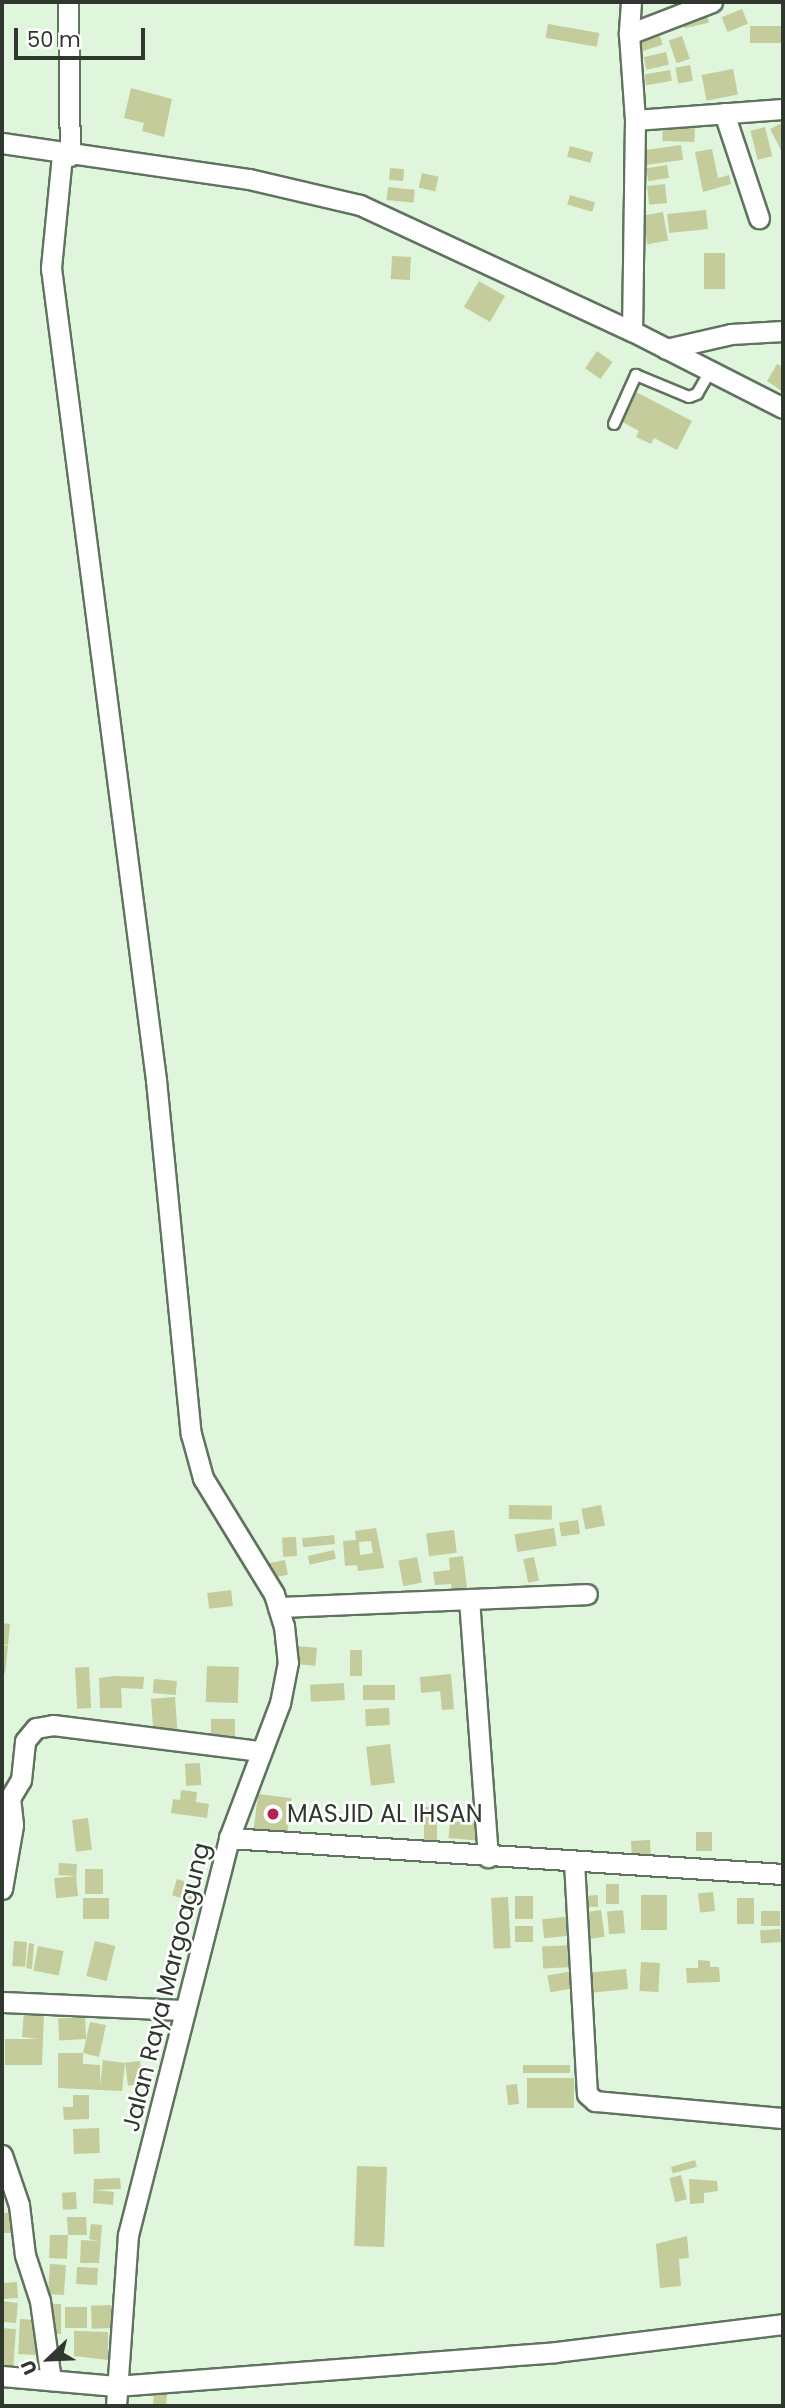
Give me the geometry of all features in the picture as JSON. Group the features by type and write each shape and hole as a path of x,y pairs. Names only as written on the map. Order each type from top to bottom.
{"street":[{"path":"68,2 66,155 51,268 156,1080 191,1434 203,1478 278,1606 288,1662 280,1703 229,1838"},
{"path":"631,2 629,34 635,120 632,331"},
{"path":"629,34 712,2"},
{"path":"635,120 783,109"},
{"path":"724,113 760,218"},
{"path":"2,143 66,155 248,179 360,205 632,331 709,373 783,408"},
{"path":"666,349 731,334 783,331"},
{"path":"278,1606 587,1594"},
{"path":"469,1599 488,1857"},
{"path":"2,1889 13,1825 6,1798 21,1780 25,1741 36,1728 260,1751"},
{"name":"Jalan Raya Margoagung","path":"116,2406 128,2235 229,1838 488,1857 783,1874"},
{"path":"574,1862 587,2094 595,2101 783,2118"},
{"path":"2,2001 185,2010"},
{"path":"2,2155 19,2205 26,2255 40,2301 51,2380"},
{"path":"2,2376 116,2386 556,2352 783,2324"}],"lane":[{"path":"614,424 636,375 689,397 697,394 709,373"}],"building":[{"path":"742,9 748,24 728,32 722,17"},
{"path":"706,10 709,23 685,28 682,16"},
{"path":"548,24 599,33 597,47 546,38"},
{"path":"750,26 783,26 783,43 750,43"},
{"path":"660,36 663,45 641,52 638,43"},
{"path":"682,36 690,59 677,63 669,41"},
{"path":"666,52 669,65 647,70 644,57"},
{"path":"690,65 693,81 678,84 675,68"},
{"path":"733,69 738,95 707,101 702,75"},
{"path":"670,70 672,81 646,85 644,75"},
{"path":"131,88 172,99 164,137 142,131 144,123 124,118"},
{"path":"782,123 783,149 781,150 770,129"},
{"path":"663,124 695,125 694,142 662,141"},
{"path":"765,127 772,156 758,160 750,131"},
{"path":"681,145 683,160 646,165 644,150"},
{"path":"570,146 593,152 590,163 567,157"},
{"path":"712,149 718,178 729,175 731,184 703,192 695,152"},
{"path":"667,165 669,178 648,181 646,168"},
{"path":"390,168 404,169 403,181 389,180"},
{"path":"422,173 439,177 435,191 419,188"},
{"path":"665,184 667,203 649,205 647,186"},
{"path":"388,187 415,190 413,203 387,200"},
{"path":"570,195 595,202 592,212 567,205"},
{"path":"706,210 708,229 669,233 667,214"},
{"path":"663,212 668,241 647,244 642,216"},
{"path":"704,253 725,253 725,289 704,289"},
{"path":"392,256 411,257 410,280 391,279"},
{"path":"479,281 505,296 490,322 464,307"},
{"path":"597,351 613,362 601,379 585,368"},
{"path":"777,364 783,367 783,392 767,381"},
{"path":"636,392 692,421 677,450 654,438 651,444 636,437 639,431 621,421"},
{"path":"509,1505 552,1506 552,1520 509,1519"},
{"path":"601,1505 605,1526 585,1529 581,1509"},
{"path":"578,1520 580,1534 561,1537 559,1523"},
{"path":"376,1528 384,1568 358,1571 357,1565 345,1566 343,1541 356,1540 355,1531","holes":["371,1541 373,1553 360,1555 359,1542"]},
{"path":"554,1528 557,1546 517,1552 514,1534"},
{"path":"454,1530 457,1553 429,1556 426,1533"},
{"path":"334,1535 335,1544 303,1547 302,1538"},
{"path":"296,1537 297,1556 283,1557 282,1538"},
{"path":"334,1550 336,1559 310,1565 308,1556"},
{"path":"463,1556 468,1596 453,1598 451,1584 435,1585 433,1572 450,1570 449,1558"},
{"path":"417,1557 422,1583 403,1586 398,1561"},
{"path":"534,1557 539,1580 528,1583 523,1559"},
{"path":"285,1560 288,1575 270,1578 267,1563"},
{"path":"231,1590 233,1606 209,1609 207,1593"},
{"path":"2,1623 10,1624 8,1645 2,1644"},
{"path":"2,1645 8,1646 5,1673 2,1672"},
{"path":"296,1646 317,1648 315,1666 294,1664"},
{"path":"350,1650 362,1650 362,1676 350,1676"},
{"path":"207,1666 239,1667 238,1703 206,1702"},
{"path":"89,1667 91,1708 77,1709 75,1668"},
{"path":"451,1674 454,1709 442,1710 440,1691 421,1693 420,1677"},
{"path":"144,1677 143,1689 121,1688 122,1708 100,1708 99,1678"},
{"path":"154,1679 177,1681 176,1695 153,1693"},
{"path":"344,1683 345,1700 311,1702 310,1685"},
{"path":"363,1685 395,1685 395,1700 363,1700"},
{"path":"175,1697 177,1729 153,1731 151,1699"},
{"path":"389,1708 390,1725 366,1726 365,1709"},
{"path":"211,1719 235,1719 235,1740 211,1740"},
{"path":"390,1744 395,1783 371,1786 366,1747"},
{"path":"200,1763 201,1785 186,1786 185,1764"},
{"path":"181,1790 197,1792 196,1802 209,1804 207,1818 171,1813 173,1799 180,1800"},
{"name":"MASJID AL IHSAN","path":"258,1794 292,1798 287,1834 254,1830"},
{"path":"424,1807 437,1807 437,1845 424,1845"},
{"path":"88,1818 92,1850 76,1852 72,1820"},
{"path":"450,1821 485,1824 483,1841 449,1838"},
{"path":"696,1832 712,1832 712,1851 696,1851"},
{"path":"650,1840 651,1859 632,1860 631,1841"},
{"path":"59,1863 77,1864 76,1876 58,1875"},
{"path":"85,1869 103,1869 103,1894 85,1894"},
{"path":"76,1876 78,1896 56,1898 54,1878"},
{"path":"177,1879 200,1886 195,1902 172,1895"},
{"path":"606,1884 619,1884 619,1904 606,1904"},
{"path":"713,1892 715,1911 700,1912 698,1894"},
{"path":"598,1895 598,1907 586,1907 585,1896"},
{"path":"641,1895 667,1895 667,1930 641,1930"},
{"path":"515,1896 533,1896 533,1919 515,1919"},
{"path":"508,1897 511,1948 494,1949 491,1898"},
{"path":"83,1898 109,1898 109,1919 83,1919"},
{"path":"737,1898 754,1898 754,1924 737,1924"},
{"path":"601,1910 605,1937 585,1940 581,1913"},
{"path":"623,1910 625,1933 609,1934 607,1911"},
{"path":"761,1911 780,1911 780,1926 761,1926"},
{"path":"574,1916 576,1935 544,1938 542,1919"},
{"path":"515,1926 533,1926 533,1942 515,1942"},
{"path":"780,1929 781,1942 761,1943 760,1930"},
{"path":"14,1941 27,1942 25,1967 12,1966"},
{"path":"95,1941 115,1946 107,1981 86,1976"},
{"path":"29,1943 34,1944 32,1969 26,1968"},
{"path":"572,1945 573,1967 543,1969 542,1947"},
{"path":"38,1946 64,1951 59,1976 33,1971"},
{"path":"698,1960 710,1961 710,1967 719,1967 720,1982 687,1983 686,1968 698,1968"},
{"path":"641,1962 660,1963 658,1992 639,1991"},
{"path":"626,1969 628,1989 589,1993 587,1973"},
{"path":"573,1971 576,1988 550,1992 547,1976"},
{"path":"24,2011 44,2013 42,2065 5,2065 5,2039 39,2039 22,2037"},
{"path":"85,2017 86,2039 59,2040 58,2018"},
{"path":"90,2022 106,2025 99,2057 83,2053"},
{"path":"58,2053 83,2053 83,2064 100,2065 100,2086 103,2060 125,2063 122,2091 58,2088"},
{"path":"140,2061 143,2084 128,2086 125,2063"},
{"path":"523,2065 570,2065 570,2073 523,2073"},
{"path":"527,2078 574,2078 574,2108 527,2108"},
{"path":"517,2084 519,2104 508,2105 506,2085"},
{"path":"73,2095 89,2095 89,2119 64,2120 63,2107 73,2107"},
{"path":"99,2128 100,2153 74,2154 73,2129"},
{"path":"695,2160 697,2167 673,2174 671,2167"},
{"path":"357,2166 387,2167 384,2247 354,2246"},
{"path":"681,2175 687,2199 675,2202 669,2178"},
{"path":"120,2178 121,2189 95,2190 114,2192 113,2205 93,2203 94,2179"},
{"path":"689,2179 717,2181 718,2191 704,2193 704,2203 690,2204"},
{"path":"76,2192 77,2209 63,2210 62,2193"},
{"path":"2,2213 11,2213 11,2233 2,2233"},
{"path":"67,2217 86,2217 87,2235 68,2235"},
{"path":"91,2224 102,2225 99,2263 80,2263 81,2240 99,2241 89,2239"},
{"path":"50,2235 68,2235 67,2259 49,2258"},
{"path":"687,2236 689,2258 679,2259 681,2286 660,2288 656,2244"},
{"path":"50,2264 66,2265 64,2295 48,2294"},
{"path":"77,2267 98,2268 97,2285 76,2284"},
{"path":"17,2282 18,2298 3,2299 2,2283"},
{"path":"2,2301 18,2303 16,2323 2,2322"},
{"path":"50,2304 61,2304 61,2334 50,2334"},
{"path":"111,2305 112,2328 92,2329 91,2306"},
{"path":"65,2307 87,2307 87,2328 65,2328"},
{"path":"20,2319 38,2320 36,2355 18,2354"},
{"path":"2,2328 16,2329 13,2367 2,2366"},
{"path":"74,2331 108,2332 108,2360 74,2356"},
{"path":"154,2392 167,2393 166,2406 153,2406"}],"place":[{"name":"MASJID AL IHSAN","path":"273,1814"}]}
